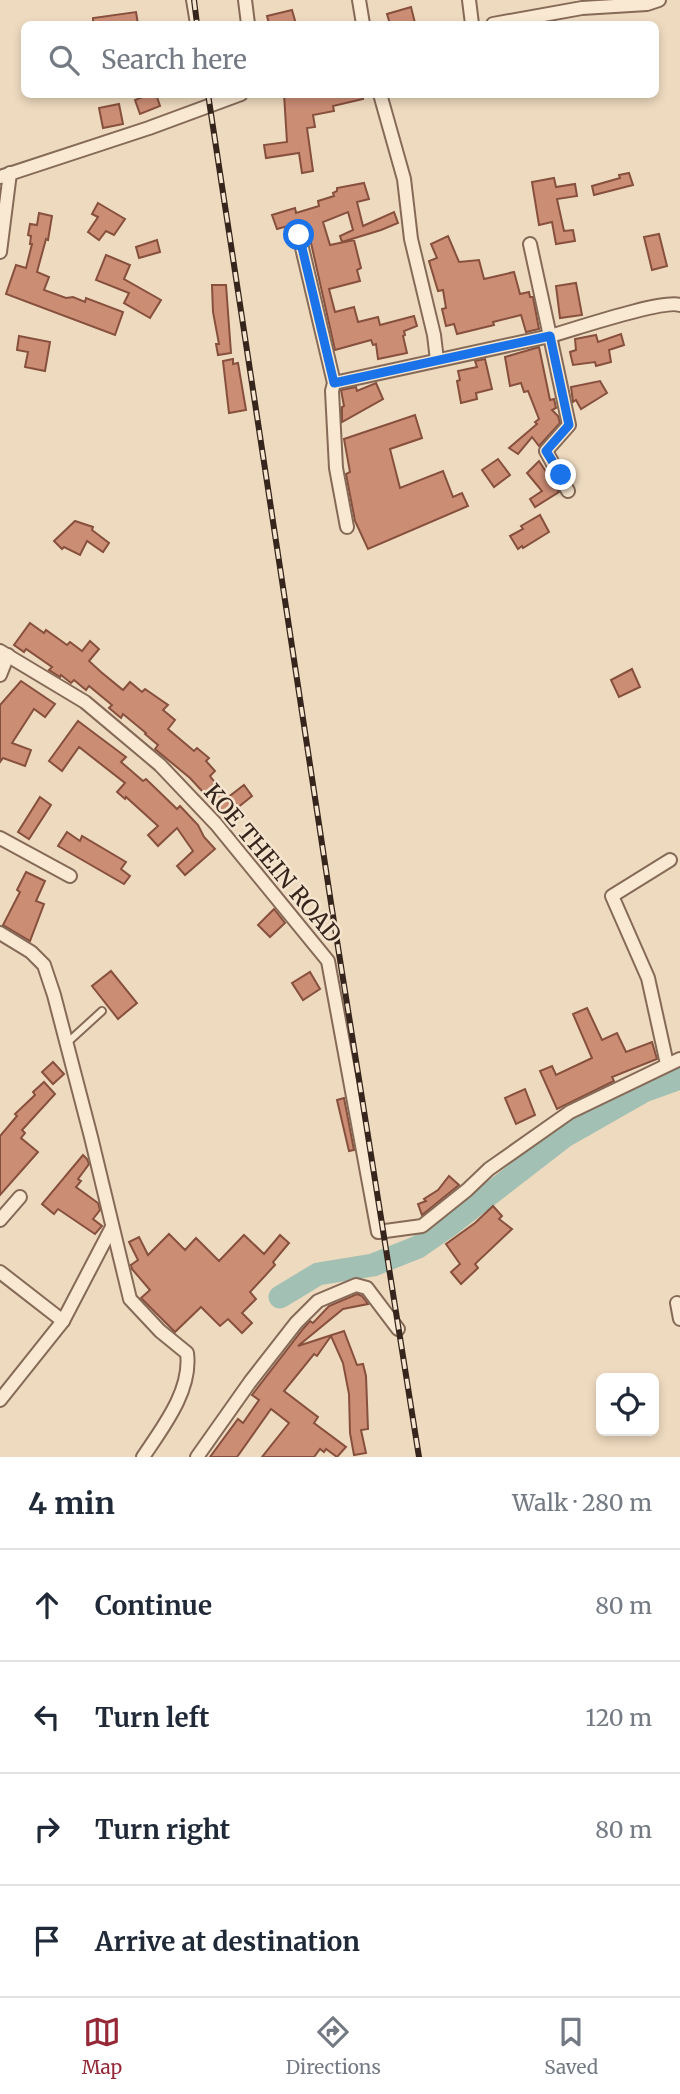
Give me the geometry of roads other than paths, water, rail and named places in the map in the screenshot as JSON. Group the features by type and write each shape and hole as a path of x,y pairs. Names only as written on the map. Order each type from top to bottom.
{"street":[{"path":"245,0 248,21"},
{"path":"359,0 362,21"},
{"path":"469,0 472,21"},
{"path":"510,21 582,8 647,4 659,0"},
{"path":"0,252 5,175 149,128 230,98"},
{"path":"381,98 404,179 411,239 434,335 437,360"},
{"path":"299,235 334,383 332,391 336,468 347,527"},
{"path":"530,244 569,425 546,451 568,491"},
{"path":"334,383 550,336 676,303 680,305"},
{"path":"0,675 4,653"},
{"name":"KOE THEIN ROAD","path":"4,653 85,702 160,765 216,824 328,961 378,1232 422,1226 467,1190 489,1168 570,1112 674,1062"},
{"path":"0,838 70,876"},
{"path":"670,860 612,897 648,978 674,1062"},
{"path":"0,933 31,952 44,965 130,1299 160,1331 187,1353 189,1368 172,1413 143,1457"},
{"path":"0,1220 20,1197"},
{"path":"0,1400 63,1321 112,1227"},
{"path":"0,1272 63,1321"},
{"path":"197,1457 288,1332 318,1301 356,1285 366,1288 398,1329"},
{"path":"677,1303 680,1319"}],"lane":[{"path":"190,0 194,21"},
{"path":"66,1043 102,1011"}],"waterway":[{"path":"280,1297 318,1274 373,1265 418,1247 565,1136 644,1091 680,1078"}],"railway":[{"path":"194,0 197,21"},
{"path":"209,98 331,903 419,1457"}]}
